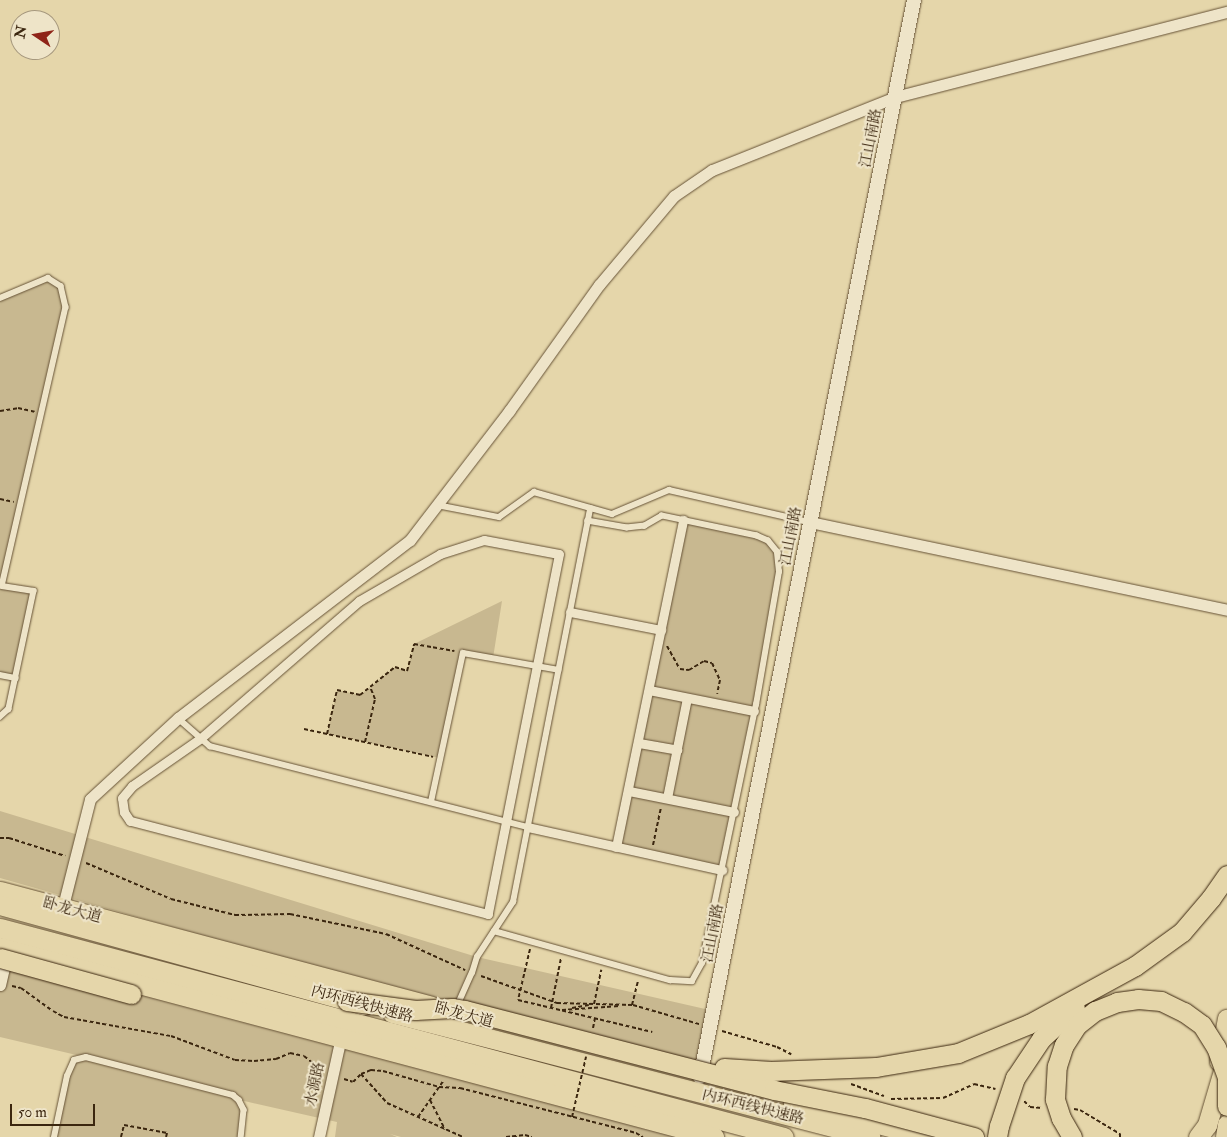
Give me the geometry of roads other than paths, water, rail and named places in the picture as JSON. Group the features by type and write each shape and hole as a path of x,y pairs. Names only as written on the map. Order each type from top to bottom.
{"highway":[{"path":"997,1137 1015,1078 1041,1039 1068,1013 1182,932 1211,898 1227,875"},
{"path":"0,881 65,898 215,948"},
{"name":"卧龙大道","path":"0,891 928,1137"},
{"name":"内环西线快速路","path":"0,905 347,1001 870,1137"},
{"name":"内环西线快速路","path":"0,928 784,1137"},
{"path":"3,952 131,994 179,1006 317,1031"},
{"path":"3,952 341,1037 686,1133 714,1137"},
{"path":"681,1066 771,1070 876,1067 958,1053 1029,1024 1120,975"},
{"path":"1072,1137 1061,1118 1056,1098 1056,1066 1064,1046 1077,1025 1095,1011 1117,1002 1138,999 1161,1001 1184,1012 1202,1025 1216,1046 1227,1077 1227,1106"},
{"path":"347,1001 415,1010 452,1008 465,1010 774,1090 865,1108 974,1137"},
{"path":"1204,1133 1227,1056"},
{"path":"578,1082 662,1116 740,1137"},
{"path":"1225,1137 1227,1124"}],"main road":[{"path":"1204,1133 1227,1019"}],"street":[{"name":"江山南路","path":"700,1077 914,0"},
{"path":"65,898 90,799 178,718 410,540 509,411 599,285 674,196 712,170 895,97 1227,12"},
{"path":"616,847 639,743 683,520"},
{"path":"810,522 1227,610"},
{"path":"484,540 559,554 488,914 130,821 124,812 122,798 132,786 201,738 359,601 440,554 484,540"},
{"path":"570,612 661,630"},
{"path":"649,690 754,711"},
{"path":"665,798 687,698"},
{"path":"639,743 677,750"},
{"path":"629,791 734,812"},
{"path":"528,827 722,870"},
{"path":"0,984 3,952"},
{"name":"水源路","path":"319,1137 341,1037"}],"lane":[{"path":"0,298 48,278 61,286 66,307 1,586 34,591 9,709 0,717"},
{"path":"437,505 499,517 534,492 612,514 668,490 810,522"},
{"path":"453,1012 478,957 513,902 590,508"},
{"path":"494,931 670,980 692,980 702,963 754,711 779,572 777,552 768,541 757,536 662,516 645,526 628,528 588,521"},
{"path":"431,802 463,652 559,670"},
{"path":"0,675 16,678"},
{"path":"178,718 210,746 528,827"},
{"path":"54,1137 67,1076 74,1060 86,1057 233,1096 239,1100 244,1110 241,1137"}]}
